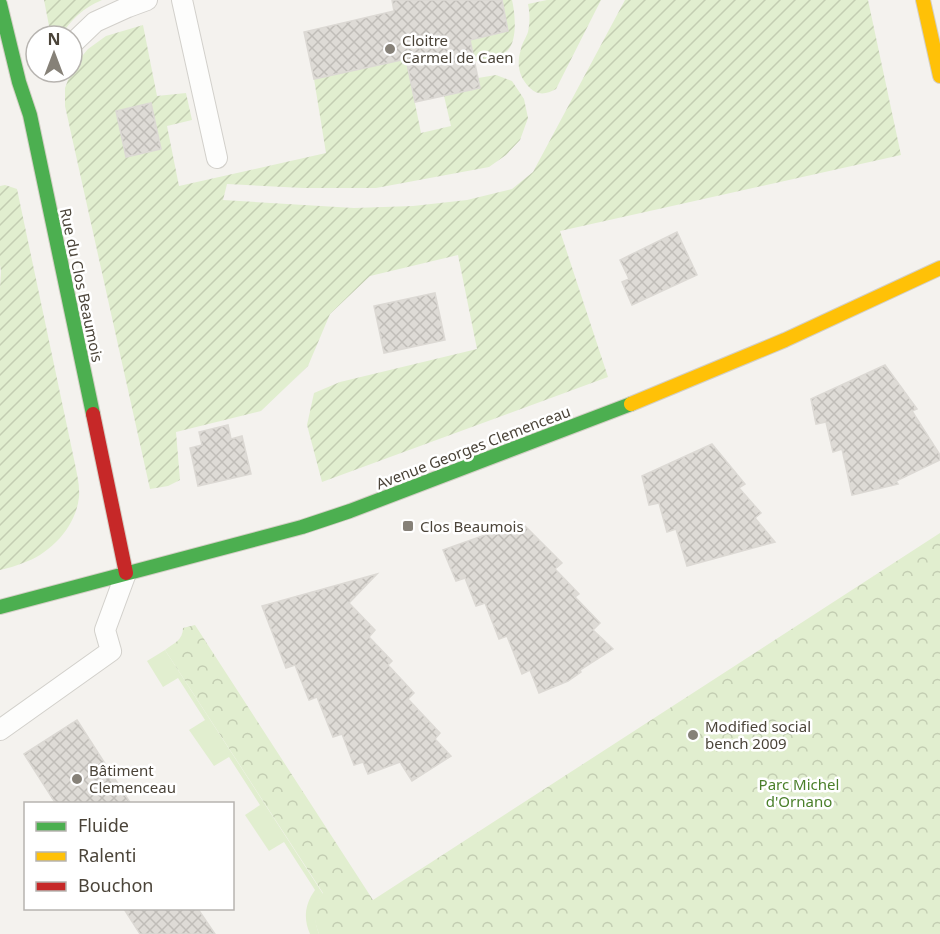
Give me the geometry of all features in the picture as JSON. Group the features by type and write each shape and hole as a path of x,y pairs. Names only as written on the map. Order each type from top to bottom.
{"main road":[{"path":"923,0 940,76"},
{"name":"Rue du Clos Beaumois","path":"0,4 19,82 30,115 126,573"},
{"name":"Avenue Georges Clemenceau","path":"0,607 302,527 350,511 608,414 774,345 940,268"}],"lane":[{"path":"84,32 95,21 147,0"},
{"path":"182,0 217,158"},
{"path":"19,82 24,79"},
{"path":"0,730 111,651 105,630 126,573"}],"green space":[{"path":"44,0 102,0 79,14 69,24 49,24"},
{"path":"502,0 512,0 515,19 513,41 507,51 500,55 475,61 470,40 508,31"},
{"path":"547,0 601,0 556,89 543,93 533,91 526,84 521,75 519,60 529,28 528,4"},
{"path":"625,0 868,0 901,155 560,231 608,377 322,482 307,425 314,393 340,382 477,349 458,255 370,276 330,314 308,366 261,411 176,432 180,480 168,486 150,489 65,106 67,84 84,84 84,54 88,49 106,36 143,25 157,96 186,93 192,120 167,126 179,186 326,153 314,79 406,59 421,133 451,126 444,96 480,88 478,78 496,75 512,81 524,99 528,118 520,140 506,155 489,167 376,188 303,188 227,184 223,200 354,208 413,206 467,200 512,189 533,172"},
{"path":"5,185 17,189 75,464 79,493 73,519 52,546 33,559 0,570 0,186"},
{"name":"Parc Michel d'Ornano","path":"940,533 940,934 319,934 315,913 317,903 323,893 165,650 180,638 183,628 195,625 373,900"},
{"path":"165,650 323,894 317,903 315,913 319,934 310,934 306,917 307,906 315,890 284,842 269,851 245,815 260,805 229,757 214,766 189,730 205,720 178,678 163,687 147,661"}],"building":[{"name":"Cloitre Carmel de Caen","path":"392,0 502,0 508,31 470,40 480,88 415,102 406,59 314,79 304,32 394,11"},
{"path":"151,103 161,149 126,157 116,111"},
{"path":"677,232 697,275 632,305 622,282 629,279 620,260"},
{"path":"435,293 445,340 384,353 374,306"},
{"path":"885,365 917,409 912,411 940,455 940,460 896,481 898,484 852,495 842,449 833,452 826,422 816,424 811,399"},
{"path":"228,425 231,439 242,436 251,474 198,486 190,448 202,445 199,432"},
{"path":"712,444 745,484 739,488 761,513 755,518 775,542 687,566 676,529 667,532 659,503 649,505 642,476"},
{"path":"521,522 562,563 555,569 579,594 575,597 600,623 593,630 613,649 580,670 581,672 568,681 539,693 530,670 522,674 507,636 499,639 485,603 476,606 465,578 456,581 443,550"},
{"path":"377,574 349,603 375,630 369,637 392,661 388,665 414,693 408,699 440,733 435,739 451,756 412,781 400,762 368,774 363,762 354,765 342,734 333,737 317,697 309,700 295,665 286,668 262,606"},
{"name":"Bâtiment Clemenceau","path":"77,720 130,802 55,802 24,754"},
{"path":"125,910 199,910 215,934 140,934"}],"traffic: fast":[{"path":"0,4 19,82 30,115 93,414"},
{"path":"0,607 302,527 350,511 631,404"}],"traffic: slow":[{"path":"923,0 940,76"},
{"path":"631,404 785,340 940,268"}],"traffic: jam":[{"path":"93,414 126,573"}],"place":[{"name":"Cloitre Carmel de Caen","path":"390,49"},
{"name":"Clos Beaumois","path":"408,526"},
{"name":"Modified social bench 2009","path":"693,735"},
{"name":"Bâtiment Clemenceau","path":"77,779"}]}
